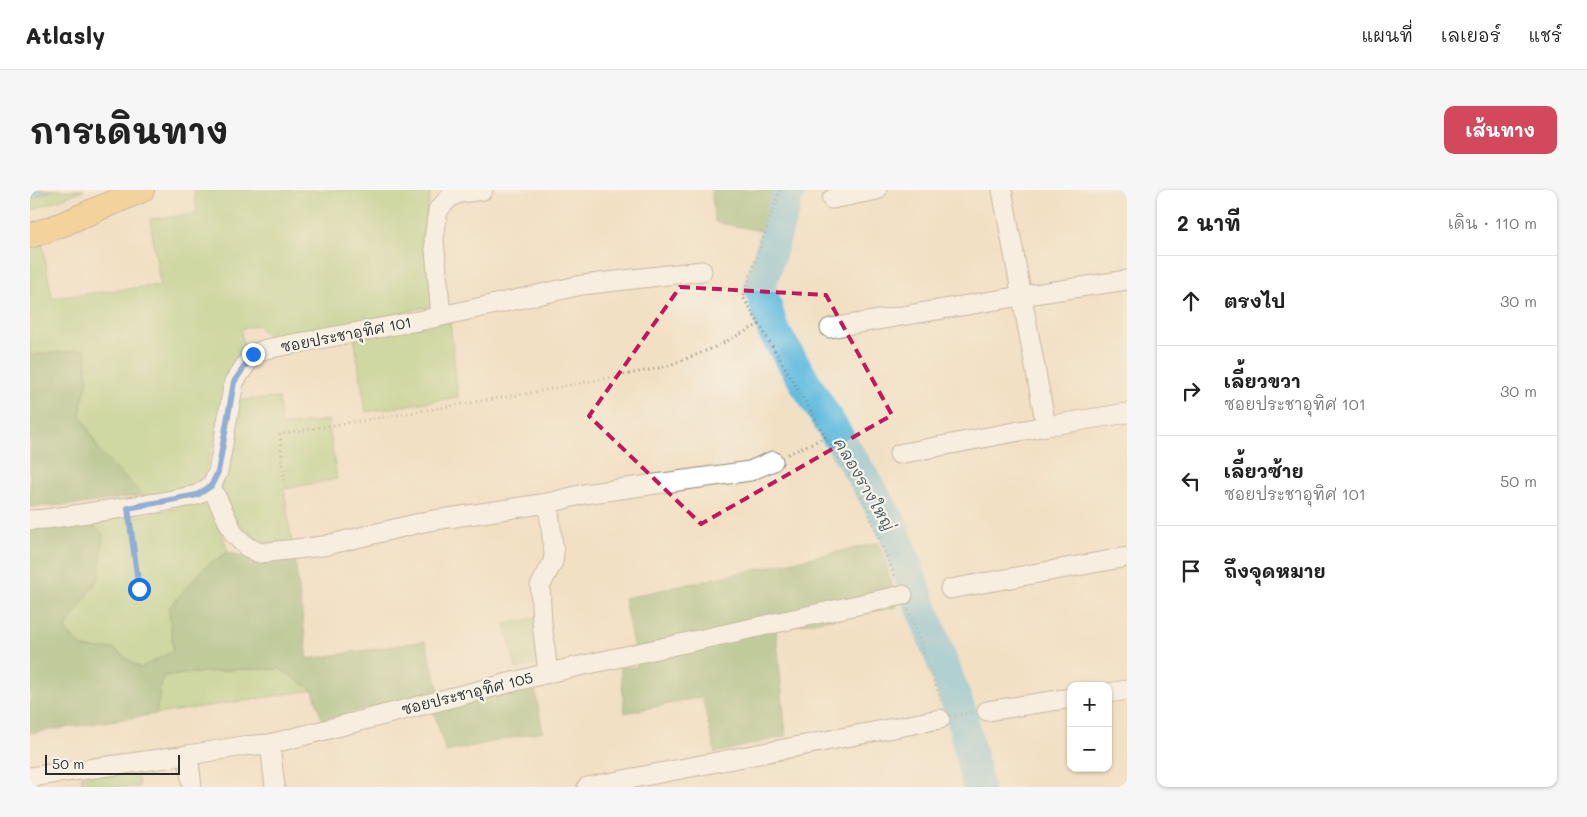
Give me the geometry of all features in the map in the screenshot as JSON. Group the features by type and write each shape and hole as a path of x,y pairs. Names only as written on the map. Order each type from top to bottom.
{"main road":[{"path":"30,236 142,190"}],"street":[{"path":"441,316 434,240 438,210 450,197 460,193 483,190"},
{"path":"832,199 878,190"},
{"path":"1002,190 1046,426"},
{"name":"ซอยประชาอุทิศ 101","path":"211,486 218,472 234,382 253,354 266,349 441,316 582,285 702,271"},
{"path":"830,328 1127,280"},
{"path":"900,454 1046,426 1127,413"},
{"path":"30,520 128,508 197,495 211,486 234,534 247,548 260,553 323,546 428,521 548,503 584,494 750,471 774,461"},
{"path":"548,503 554,553 553,562 540,586 548,673"},
{"path":"950,588 1127,557"},
{"name":"ซอยประชาอุทิศ 105","path":"30,777 243,746 270,744 548,673 903,595"},
{"path":"1112,692 1127,690"},
{"path":"987,710 1067,699"},
{"path":"587,787 938,720"},
{"path":"270,744 275,787"},
{"path":"188,755 192,787"}],"path":[{"path":"780,190 743,297 864,501 903,595 940,698 938,720"},
{"path":"284,480 280,434 524,394 665,367 711,350 760,324"},
{"path":"774,461 826,437"},
{"path":"128,508 139,589"}],"highlighted area":[{"path":"680,287 826,295 892,415 701,524 589,416"}],"green space":[{"path":"30,190 84,190 30,211"},
{"path":"194,190 431,190 427,211 432,306 271,341 258,325 241,329 245,357 224,405 203,479 170,493 143,495 100,452 80,413 87,382 85,350 30,355 30,244 42,241 52,298 160,285 150,219 197,214"},
{"path":"711,190 776,190 761,231 715,222"},
{"path":"450,322 458,397 366,412 354,337"},
{"path":"86,350 87,382 80,413 100,452 143,495 81,504 30,507 30,355"},
{"path":"279,398 281,426 328,420 337,479 284,489 292,543 270,546 248,535 233,516 221,489 222,472 234,407 242,400"},
{"path":"202,502 213,504 228,552 206,566 169,608 173,651 140,669 114,649 83,648 65,629 99,577 86,519 144,515"},
{"path":"86,519 103,534 99,577 65,629 83,648 114,649 140,668 173,651 169,608 206,566 228,552 255,560 295,559 308,659 425,641 439,690 322,720 313,690 280,669 242,669 163,676 156,714 30,733 30,525"},
{"path":"878,543 886,563 897,607 776,629 786,736 715,753 702,697 625,713 620,667 637,667 624,598"},
{"path":"536,618 543,663 516,669 505,624"},
{"path":"242,669 280,669 313,690 156,714 163,676"},
{"path":"534,685 543,731 446,752 433,709"},
{"path":"136,768 139,787 83,787 81,776"}],"water":[{"path":"30,190 53,190 30,199"}],"waterway":[{"name":"คลองรางใหญ่","path":"789,190 760,287 773,330 890,522 961,713 978,787"}],"route":[{"path":"139,589 128,508 197,495 211,486 218,472 234,382 253,354"}]}
